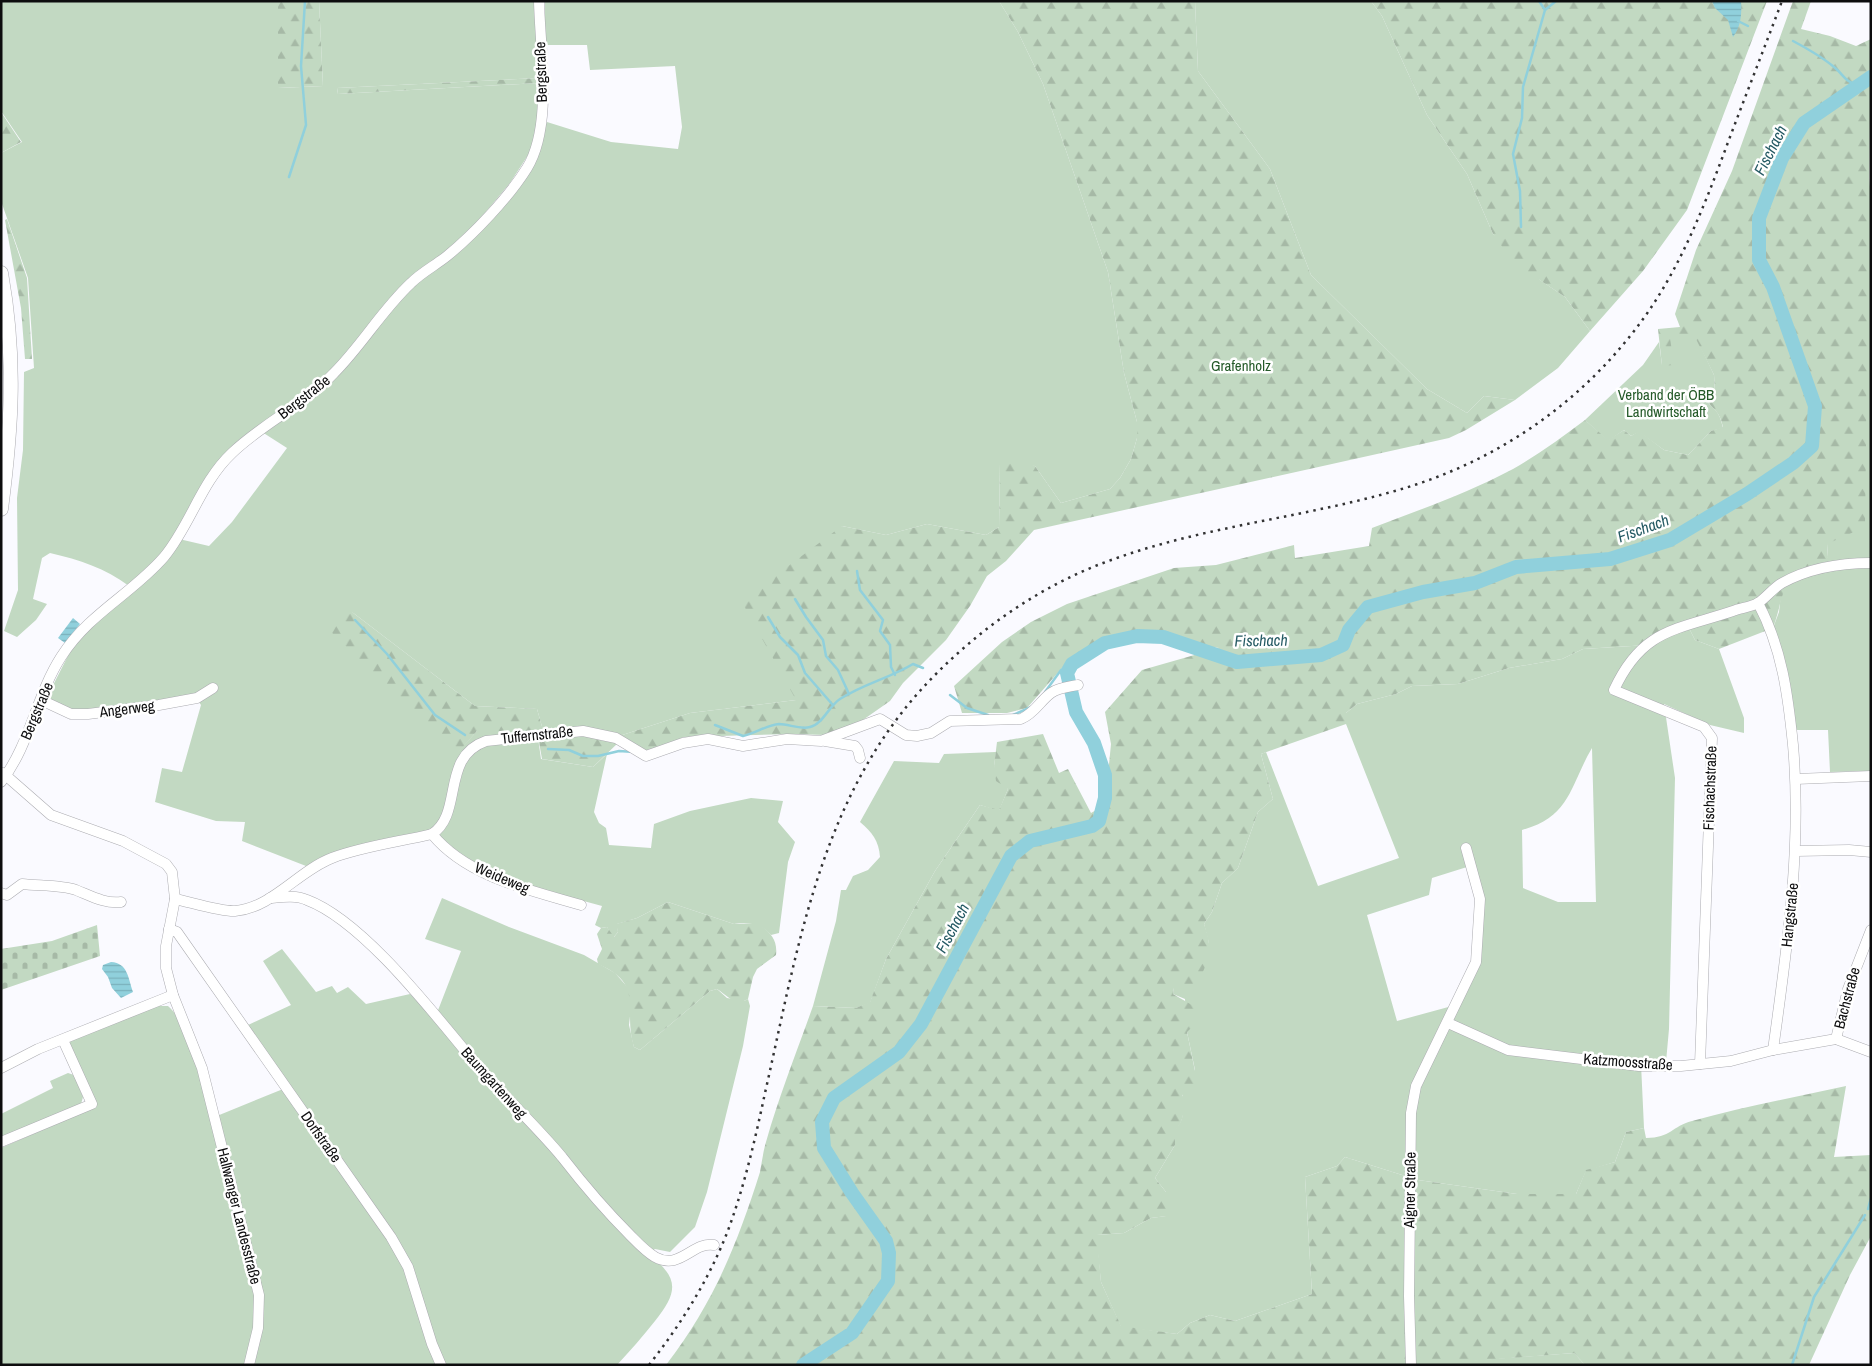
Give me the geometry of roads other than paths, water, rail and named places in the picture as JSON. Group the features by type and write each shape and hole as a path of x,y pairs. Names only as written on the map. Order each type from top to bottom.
{"highway":[{"path":"1,273 10,340 12,404 9,452 1,509"}],"street":[{"name":"Bergstraße","path":"3,776 17,758 59,660 72,640 86,624 142,579 165,555 207,485 231,454 306,398 334,373 412,281 449,255 471,234 527,168 540,141 542,114 539,1"},
{"path":"1758,603 1771,590 1806,572 1838,565 1871,563"},
{"name":"Hangstraße","path":"1758,603 1772,632 1784,674 1796,779 1796,851 1791,918 1773,1050"},
{"name":"Fischachstraße","path":"1700,1064 1712,738 1704,727 1614,690 1622,674 1636,654 1655,637 1680,626 1758,603"},
{"name":"Tuffernstraße","path":"432,834 441,826 446,816 456,772 463,759 472,748 486,741 583,731 616,738 646,756 684,743 702,740 743,746 787,739 821,741 880,719 906,735 917,736 931,733 950,721 1021,719 1030,715 1052,692 1078,686"},
{"name":"Angerweg","path":"41,700 71,714 88,714 160,705 197,698 213,688"},
{"path":"821,741 854,746 858,750 860,758"},
{"path":"1,1068 63,1040 173,995 166,968 165,955 175,899 174,878 166,864 123,841 51,815 3,776"},
{"path":"1796,779 1871,776"},
{"path":"175,899 234,911 256,905 270,898 308,869 332,858 432,834"},
{"name":"Weideweg","path":"432,834 455,857 495,877 581,905"},
{"name":"Aigner Straße","path":"1411,1365 1409,1296 1411,1113 1416,1086 1471,972 1477,950 1479,891 1466,848"},
{"path":"1796,851 1849,850 1871,852"},
{"path":"1,894 7,895 22,884 76,890 96,899 114,903 121,902"},
{"name":"Baumgartenweg","path":"270,898 290,897 307,899 334,915 382,956 511,1104 543,1135 604,1209 646,1250 664,1260 675,1260 708,1244 714,1245"},
{"name":"Dorfstraße","path":"169,930 177,932 213,981 391,1237 408,1267 432,1344 441,1365"},
{"name":"Bachstraße","path":"1836,1039 1848,989 1871,930"},
{"name":"Hallwanger Landesstraße","path":"173,995 202,1068 259,1294 258,1328 249,1365"},
{"name":"Katzmoosstraße","path":"1448,1023 1508,1050 1639,1066 1731,1061 1773,1050 1836,1039"},
{"path":"1836,1039 1871,1052"},
{"path":"1,1142 92,1104 63,1040"}],"water":[{"path":"1712,1 1741,1 1738,29 1733,37 1728,20 1715,8"},
{"path":"73,618 80,624 65,643 58,638"},
{"path":"111,962 117,963 124,968 133,992 121,998 112,988 108,977 102,969 103,965"}],"waterway":[{"path":"289,177 306,125 301,66 305,1"},
{"path":"1539,1 1545,10 1556,1"},
{"path":"1521,227 1520,191 1513,154 1522,118 1523,87 1545,10"},
{"path":"1738,21 1748,26"},
{"path":"1793,41 1824,59 1846,79 1858,86"},
{"name":"Fischach","path":"803,1365 852,1333 888,1281 889,1253 886,1241 852,1193 824,1148 822,1122 834,1098 899,1052 921,1024 1011,856 1030,841 1092,826 1099,821 1105,798 1105,775 1094,743 1076,712 1067,673 1072,664 1105,643 1137,636 1163,637 1237,662 1321,655 1343,645 1349,630 1368,607 1423,592 1475,583 1516,567 1610,559 1670,540 1747,494 1793,463 1812,446 1815,406 1773,287 1759,260 1759,218 1782,158 1804,123 1871,77"},
{"path":"857,571 860,590 883,620 880,631 890,645 891,667 895,675"},
{"path":"795,599 823,640 826,656 838,670 849,694"},
{"path":"768,617 780,637 798,655 805,673 832,704"},
{"path":"355,620 387,654 435,715 465,735"},
{"path":"715,725 743,736 779,724 802,728 814,726 836,702 849,694 913,664 923,668"},
{"path":"1045,692 1061,670 1072,664"},
{"path":"950,695 967,708 988,715"},
{"path":"1013,715 1031,707"},
{"path":"548,749 569,750 583,756 598,756 619,751 634,752"},
{"path":"1868,1209 1871,1198"},
{"path":"1792,1365 1814,1297 1865,1215"}],"railway":[{"path":"649,1365 693,1302 720,1251 727,1233 749,1164 790,980 804,924 821,869 841,816 867,765 899,717 938,672 977,636 1020,605 1066,579 1090,568 1150,547 1223,529 1369,498 1437,477 1498,449 1554,411 1580,390 1604,366 1643,319 1685,248 1707,197 1782,1"}],"park label":[{"name":"Grafenholz","path":"1241,366"},
{"name":"Verband der ÖBB Landwirtschaft","path":"1666,404"}]}
